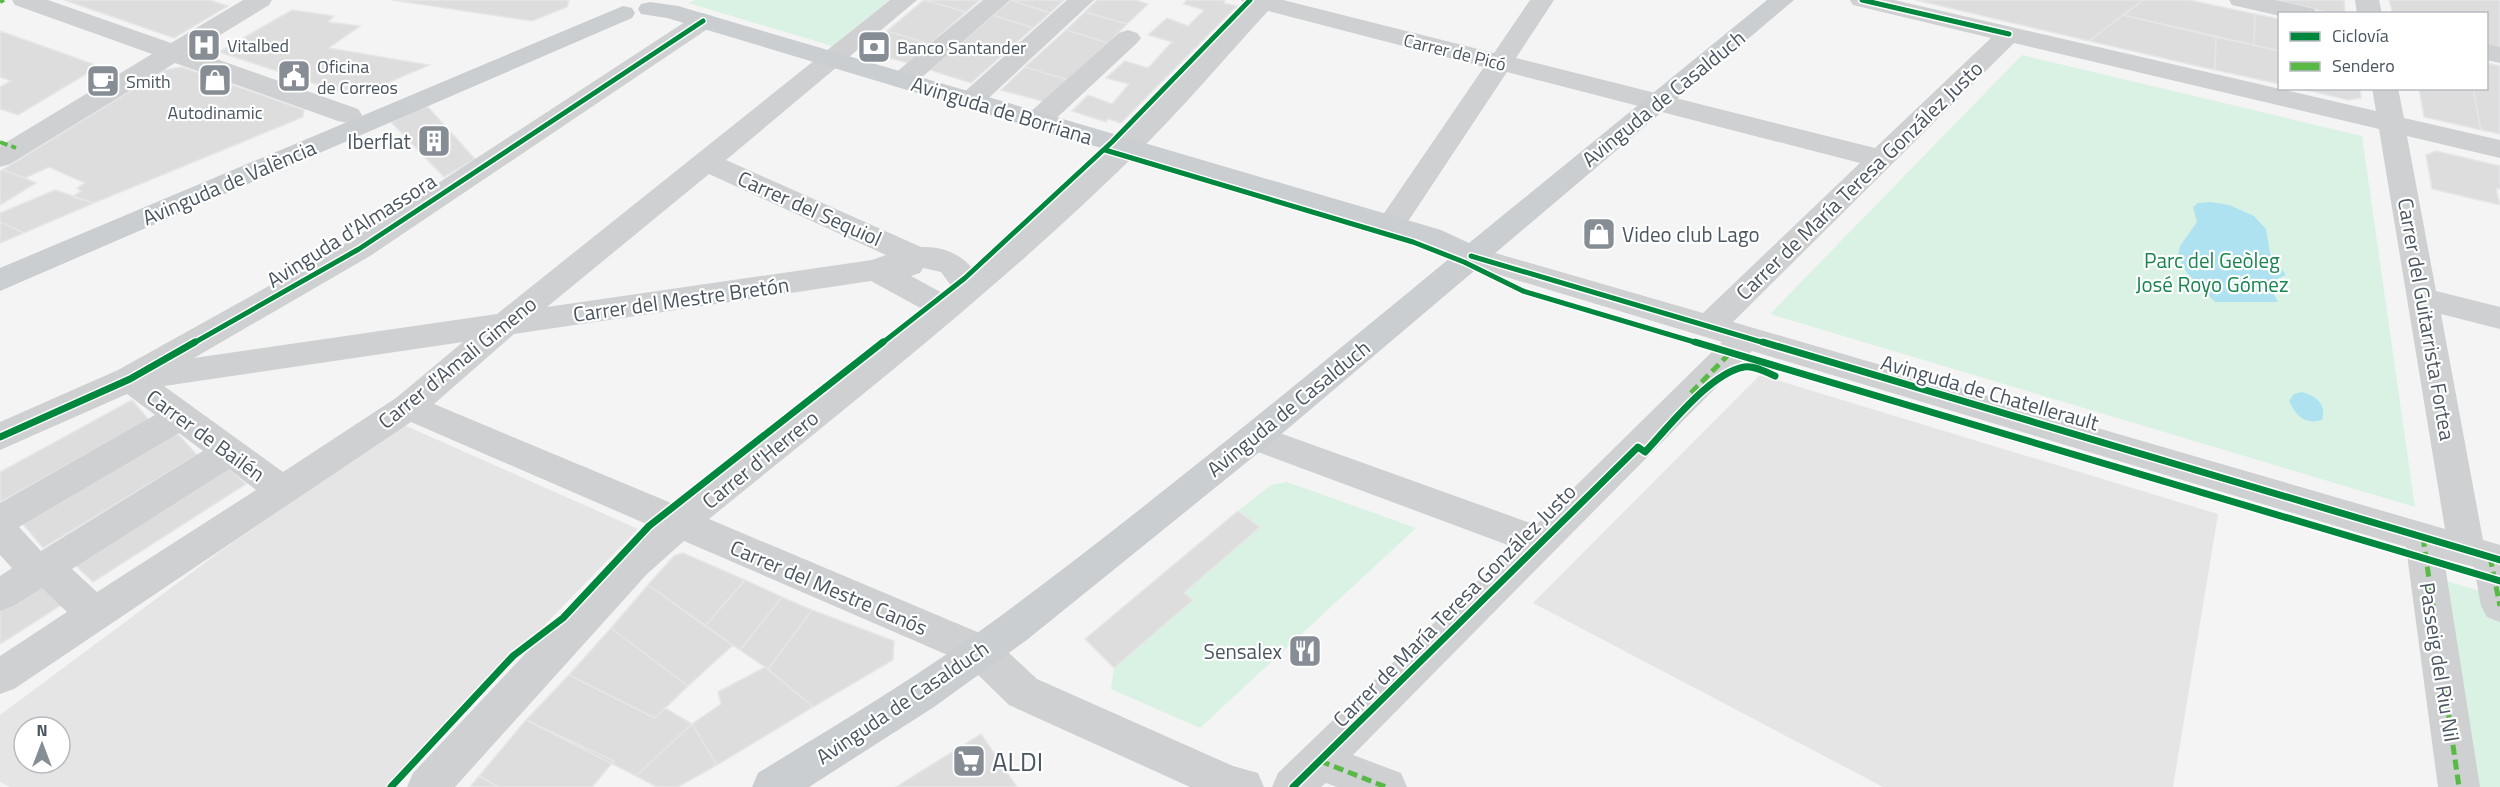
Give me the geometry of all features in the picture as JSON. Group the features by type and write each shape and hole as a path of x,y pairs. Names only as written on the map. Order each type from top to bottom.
{"main road":[{"name":"Avinguda de Casalduch","path":"773,787 920,694 1015,627 1254,437 1782,0"},
{"path":"616,5 660,5"},
{"name":"Avinguda de València","path":"0,262 616,5"},
{"name":"Avinguda de València","path":"0,280 616,5"},
{"name":"Avinguda de Borriana","path":"660,5 703,21 1431,237 1471,256"}],"street":[{"path":"0,2 4,0"},
{"path":"24,0 348,115"},
{"path":"5,149 175,52 260,0"},
{"name":"Carrer d'Amali Gimeno","path":"0,677 408,407 504,325 905,0"},
{"path":"903,80 998,0"},
{"path":"971,100 1082,0"},
{"path":"1392,225 1542,0"},
{"path":"1862,0 2500,149"},
{"path":"2241,0 2296,12"},
{"name":"Carrer de Picó","path":"1260,1 1881,159"},
{"name":"Carrer d'Herrero","path":"428,787 634,563 678,523 958,299 1127,147 1260,1"},
{"name":"Avinguda d'Almassora","path":"3,428 130,380 359,249 703,21"},
{"name":"Carrer de María Teresa González Justo","path":"1709,326 2009,34"},
{"path":"1038,120 1128,38"},
{"name":"Carrer del Guitarrista Fortea","path":"2385,90 2423,299 2486,555"},
{"name":"Carrer del Sequiol","path":"705,161 914,256"},
{"path":"914,256 941,258 962,272 958,299 888,277 914,256"},
{"name":"Avinguda de Chatellerault","path":"1471,256 2486,555"},
{"name":"Carrer del Mestre Bretón","path":"130,380 504,325 888,277"},
{"path":"2423,299 2500,318"},
{"path":"234,320 234,364"},
{"name":"Carrer de María Teresa González Justo","path":"1307,774 1746,337"},
{"name":"Carrer de Bailén","path":"130,380 282,490"},
{"name":"Carrer del Mestre Canós","path":"408,407 980,651"},
{"path":"0,520 180,416"},
{"path":"1254,437 1542,542"},
{"path":"0,595 229,452"},
{"path":"0,531 95,614"},
{"name":"Passeig del Riu Nil","path":"2423,537 2459,787"},
{"path":"2486,555 2500,606"},
{"path":"980,651 1023,692 1230,785 1243,787"},
{"path":"1307,774 1386,787"}],"shaded area":[{"path":"1760,375 2218,514 2173,787 1883,787 1533,603"},
{"path":"404,425 638,529 387,787 10,787 0,782 0,715 222,550"}],"green space":[{"path":"695,0 889,0 832,46 688,3"},
{"name":"Parc del Geòleg José Royo Gómez","path":"2022,55 2362,136 2415,507 1770,314"},
{"path":"1287,482 1416,528 1200,728 1111,689 1114,668 1193,601 1184,593 1260,527 1238,511 1271,485"},
{"path":"2416,572 2500,597 2500,787 2447,787"}],"water":[{"path":"2211,202 2229,205 2254,216 2266,229 2270,253 2286,275 2272,281 2269,285 2278,302 2215,302 2187,273 2178,256 2180,246 2197,222 2193,207 2198,203"},
{"path":"2302,392 2312,396 2322,405 2322,420 2306,420 2295,411 2289,401 2294,394"}],"building":[{"path":"64,0 210,0 228,6 174,38"},
{"path":"392,0 569,1 567,7 532,21"},
{"path":"924,0 980,0 966,12"},
{"path":"924,0 966,12 930,44 887,31"},
{"path":"1011,0 1050,13 1033,28 993,15"},
{"path":"1011,0 1064,0 1050,13"},
{"path":"1097,0 1135,0 1148,4 1127,24 1085,12"},
{"path":"1187,0 1225,0 1224,3 1237,6 1121,123 1108,119 1106,122 1072,111 1088,95 1112,104 1129,84 1106,78 1125,61 1148,68 1172,42 1148,35 1167,18 1188,26 1204,10 1183,4"},
{"path":"1916,0 2143,0 2089,41"},
{"path":"2143,0 2189,0 2255,14 2254,45 2123,15"},
{"path":"2272,0 2344,0 2345,11 2326,12"},
{"path":"2389,0 2500,0 2500,48 2488,45 2488,12 2392,12"},
{"path":"292,10 334,16 328,22 360,26 329,48 429,65 365,93 349,95 219,52"},
{"path":"1085,12 1127,24 1108,43 1066,30"},
{"path":"2255,14 2278,19 2278,51 2254,45"},
{"path":"993,15 1033,28 971,83 930,70"},
{"path":"2123,15 2216,37 2215,70 2089,41"},
{"path":"1066,30 1108,43 1068,80 1025,67"},
{"path":"0,31 93,64 93,70 18,115 0,109 0,87 11,81 0,77"},
{"path":"887,31 930,44 908,63 863,51"},
{"path":"2216,37 2278,51 2278,84 2215,70"},
{"path":"2488,63 2500,66 2500,134 2481,130 2473,90 2488,90"},
{"path":"182,67 304,110 303,117 94,203 72,197 81,191 77,188 85,183 49,167 25,178 2,170 164,70"},
{"path":"1025,67 1068,80 1045,102 1001,90"},
{"path":"2306,90 2360,90 2361,98 2348,100"},
{"path":"2419,90 2473,90 2481,130 2424,117"},
{"name":"Iberflat","path":"423,107 428,107 475,159 444,177 391,122"},
{"path":"2436,151 2500,166 2500,189 2496,188 2500,205 2432,189 2426,155"},
{"path":"0,171 36,183 0,205"},
{"path":"55,190 94,203 24,233 0,222 0,213"},
{"path":"0,222 24,233 0,243"},
{"path":"132,400 149,420 0,502 0,472"},
{"path":"177,433 197,455 43,548 23,524"},
{"path":"224,464 246,484 93,582 71,561"},
{"path":"1238,511 1260,527 1184,593 1193,600 1114,668 1085,639"},
{"path":"683,553 745,580 705,626 648,585 674,556"},
{"path":"745,580 782,597 740,650 705,626"},
{"path":"41,582 63,604 0,644 0,607"},
{"path":"648,585 733,645 688,686 611,628"},
{"path":"782,597 812,610 768,669 740,650"},
{"path":"812,610 894,641 893,660 813,707 768,669"},
{"path":"611,628 688,686 655,718 569,675"},
{"path":"765,667 813,707 717,765 692,724 721,704 718,692"},
{"path":"569,675 655,718 665,708 692,724 636,776 526,720"},
{"path":"526,720 614,761 592,787 499,787 479,776"},
{"path":"692,724 717,765 678,787 657,787 636,776"},
{"name":"ALDI","path":"981,734 1017,787 896,787"},
{"path":"479,776 499,787 470,787"}],"marked path":[{"path":"0,2 4,0"},
{"path":"0,142 16,148"},
{"path":"1691,393 1733,350"},
{"path":"2423,537 2459,787"},
{"path":"2490,557 2500,606"},
{"path":"1320,761 1386,787"}],"cycle path":[{"path":"391,787 513,656 563,618 649,526 965,278 1112,142 1250,0"},
{"path":"1862,0 2009,34"},
{"path":"0,437 130,379 359,249 703,21"},
{"path":"1105,150 1413,242 1464,262 1523,291 2500,581"},
{"path":"1471,256 2500,560"},
{"path":"1293,787 1638,447 1645,452 1706,390 1733,371 1752,367 1775,376"}],"place":[{"name":"Vitalbed","path":"204,45"},
{"name":"Banco Santander","path":"874,47"},
{"name":"Oficina de Correos","path":"294,76"},
{"name":"Autodinamic","path":"215,80"},
{"name":"Smith","path":"103,81"},
{"name":"Iberflat","path":"434,141"},
{"name":"Video club Lago","path":"1599,234"},
{"name":"Sensalex","path":"1305,651"},
{"name":"ALDI","path":"969,761"}]}
